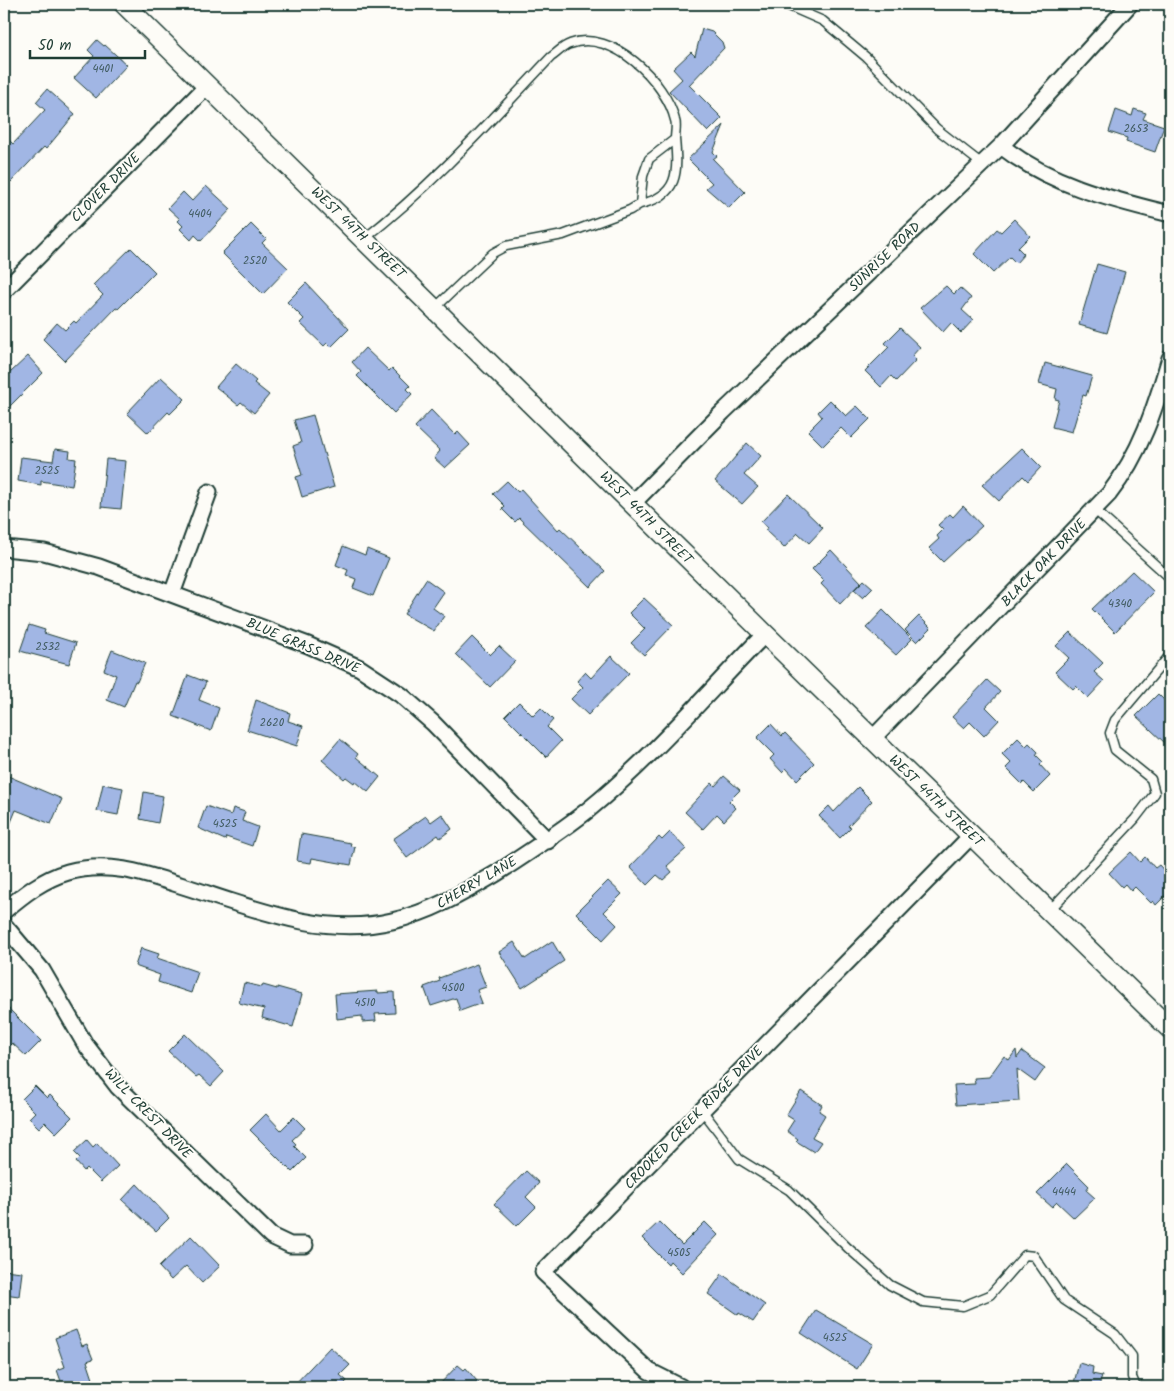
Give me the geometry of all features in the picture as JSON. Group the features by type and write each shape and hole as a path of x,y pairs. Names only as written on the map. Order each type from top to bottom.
{"street":[{"name":"WEST 44TH STREET","path":"124,4 632,504 1170,1029"},
{"name":"SUNRISE ROAD","path":"632,504 723,412 1001,146 1130,4"},
{"name":"CLOVER DRIVE","path":"4,291 208,85"},
{"path":"1001,146 1017,158 1052,178 1093,194 1170,214"},
{"name":"BLACK OAK DRIVE","path":"872,738 1095,510 1118,483 1140,446 1149,426 1170,358"},
{"path":"172,594 209,492"},
{"name":"BLUE GRASS DRIVE","path":"4,548 44,552 73,559 334,655 384,683 433,723 548,841"},
{"name":"CHERRY LANE","path":"4,912 25,894 56,876 85,869 114,868 136,871 306,923 335,926 378,924 406,918 440,906 548,841 588,810 625,777 765,634"},
{"name":"CROOKED CREEK RIDGE DRIVE","path":"681,1387 649,1371 543,1272 971,836"},
{"name":"WILL CREST DRIVE","path":"4,925 42,970 85,1044 118,1087 271,1236 290,1246 305,1245"}],"lane":[{"path":"784,4 823,21 866,57 937,128 982,164"},
{"path":"364,239 441,172 551,57 568,44 581,41 599,42 644,68 663,91 676,120 676,180 668,190 652,202 640,204 630,210 563,234 506,246 493,253 434,308"},
{"path":"640,204 644,176 650,159 675,139"},
{"path":"1095,510 1170,578"},
{"path":"1049,911 1156,794 1151,779 1115,750 1110,733 1121,713 1170,655"},
{"path":"702,1110 739,1159 789,1190 848,1248 890,1285 923,1302 963,1306 990,1295 1025,1255 1034,1256 1064,1300 1115,1334 1132,1356 1132,1376 1136,1387"}],"building":[{"path":"702,29 712,32 722,42 724,48 689,85 722,118 708,132 669,91 682,79 673,69 691,52 695,56"},
{"path":"97,40 127,65 96,98 74,78 94,56 88,50"},
{"path":"47,89 75,114 46,149 44,147 11,182 4,175 4,135 13,144 45,110 36,102"},
{"path":"1134,109 1146,113 1143,119 1164,126 1155,152 1126,142 1127,138 1109,132 1116,110 1132,116"},
{"path":"724,125 713,152 717,156 713,159 745,192 729,208 706,188 712,183 688,159"},
{"path":"206,186 231,209 201,241 195,235 191,240 180,229 183,226 178,221 180,219 168,208 183,192 192,201"},
{"path":"1014,219 1030,236 1018,248 1024,254 1016,263 1010,257 993,273 974,254 997,229 1001,232"},
{"path":"251,224 266,239 262,243 288,268 263,294 222,253"},
{"path":"131,248 155,272 118,309 116,308 65,361 43,339 57,323 65,330 74,321 76,323 103,295 93,285"},
{"path":"1097,264 1125,272 1107,333 1079,325"},
{"path":"306,283 349,329 331,347 327,343 324,346 300,323 304,319 287,302"},
{"path":"946,286 954,294 960,288 971,298 962,310 973,320 961,333 951,323 943,332 920,308"},
{"path":"900,328 920,347 912,356 916,360 896,381 891,376 881,387 865,371 889,347 885,343"},
{"path":"365,348 389,371 392,368 410,386 407,389 412,394 394,413 357,376 361,372 352,362"},
{"path":"28,356 43,373 4,412 4,362 11,372"},
{"path":"1045,363 1092,376 1086,396 1083,395 1072,432 1052,427 1059,400 1055,399 1057,389 1039,384"},
{"path":"236,364 256,381 254,383 269,395 254,413 241,402 238,405 216,387"},
{"path":"161,377 185,399 170,414 168,412 148,433 127,413"},
{"path":"830,400 846,416 857,406 870,419 851,438 841,428 823,446 808,431 822,417 818,412"},
{"path":"431,410 455,435 458,432 470,445 445,468 434,458 440,451 415,427"},
{"path":"313,415 334,487 302,497 296,477 302,475 293,446 301,443 294,420"},
{"path":"747,443 761,456 744,475 758,487 742,504 715,481"},
{"path":"1022,448 1041,467 1028,481 1023,476 999,501 982,485"},
{"path":"55,449 70,451 69,458 76,459 72,486 41,481 41,485 18,481 21,457 53,461"},
{"path":"106,459 126,461 121,509 101,507"},
{"path":"507,481 518,492 521,489 558,530 560,528 605,571 590,587 519,518 515,522 502,509 505,506 493,494"},
{"path":"788,494 823,528 809,543 798,533 784,548 765,530 768,528 761,522"},
{"path":"963,506 982,526 943,562 929,548 939,539 937,536 943,530 938,525 950,514 953,517"},
{"path":"343,546 365,555 367,549 389,558 373,596 353,588 356,579 346,575 348,570 336,565"},
{"path":"831,550 861,582 840,604 821,584 824,581 812,569"},
{"path":"1132,571 1154,592 1115,632 1092,609"},
{"path":"426,579 444,592 433,608 444,616 434,631 404,614"},
{"path":"864,580 873,588 863,598 854,590"},
{"path":"644,598 673,625 644,655 631,643 645,629 629,613"},
{"path":"883,610 912,639 896,655 866,628"},
{"path":"919,616 931,628 917,642 905,630"},
{"path":"29,625 45,630 44,633 76,643 69,664 20,651"},
{"path":"1070,632 1103,663 1094,672 1104,681 1088,698 1076,686 1073,689 1055,672 1069,658 1056,646"},
{"path":"472,637 490,655 499,646 515,661 490,687 456,654"},
{"path":"112,650 145,663 124,707 107,700 116,675 104,670"},
{"path":"611,656 629,673 588,715 571,699 583,687 577,681 585,672 591,678"},
{"path":"188,675 206,682 199,700 219,708 211,731 173,716"},
{"path":"987,680 1000,692 986,707 999,720 984,736 970,722 964,728 952,717"},
{"path":"1158,694 1170,706 1170,737 1165,743 1136,716"},
{"path":"256,700 290,713 288,721 303,726 297,746 247,730"},
{"path":"519,702 533,716 541,708 553,720 547,727 561,741 546,757 505,716"},
{"path":"771,724 782,736 785,733 814,763 797,780 786,768 782,772 770,759 774,755 757,738"},
{"path":"1018,738 1026,746 1029,743 1038,752 1036,755 1043,762 1040,765 1050,776 1034,792 1024,782 1022,784 1006,768 1011,763 1002,754"},
{"path":"340,739 358,754 356,757 380,777 368,792 355,781 354,783 346,777 344,779 322,760"},
{"path":"8,776 62,799 51,824 16,810 4,839 4,787"},
{"path":"724,776 740,790 729,801 736,808 724,821 717,814 703,829 685,812 712,783 715,786"},
{"path":"103,784 123,788 118,815 97,811"},
{"path":"858,787 872,801 848,826 851,827 840,838 819,816 829,806 834,812"},
{"path":"144,792 163,796 158,823 140,819"},
{"path":"206,806 231,815 233,808 245,812 242,821 258,827 252,846 226,837 225,840 198,828"},
{"path":"442,814 452,829 440,838 438,835 407,858 393,839 426,816 431,822"},
{"path":"670,832 686,849 667,866 672,872 663,880 657,875 647,885 630,867 659,837 662,840"},
{"path":"301,834 351,843 350,846 355,847 351,865 312,858 311,863 297,861"},
{"path":"1131,852 1140,862 1145,857 1155,868 1159,865 1170,877 1170,891 1156,905 1153,901 1151,903 1135,887 1131,891 1125,884 1122,887 1109,873"},
{"path":"608,881 622,894 604,912 617,925 603,940 576,913"},
{"path":"552,941 564,961 522,988 499,952 514,942 525,959"},
{"path":"141,948 159,954 157,958 198,972 191,993 158,982 160,975 135,966"},
{"path":"477,964 486,987 477,990 482,1003 460,1011 456,998 431,1006 424,987 440,981 439,978"},
{"path":"244,983 277,989 277,987 302,994 293,1027 262,1018 264,1009 239,1003"},
{"path":"378,991 378,993 394,992 395,1013 375,1014 376,1021 362,1022 362,1016 337,1019 335,994"},
{"path":"4,1004 41,1041 26,1056 12,1043 4,1051"},
{"path":"185,1034 224,1072 211,1086 199,1075 196,1077 168,1051"},
{"path":"1016,1050 1017,1058 1022,1051 1045,1068 1035,1082 1017,1069 1019,1101 956,1105 954,1085 975,1084 974,1078 989,1077 1004,1056 1009,1060"},
{"path":"35,1086 47,1098 50,1095 72,1117 56,1133 45,1122 39,1128 29,1118 35,1112 22,1099"},
{"path":"801,1091 822,1105 819,1111 825,1115 812,1137 821,1142 814,1152 796,1141 798,1139 787,1131 794,1120 786,1115"},
{"path":"266,1114 281,1130 294,1117 305,1128 292,1140 296,1144 294,1146 306,1158 292,1172 250,1130"},
{"path":"87,1140 93,1147 97,1143 118,1166 101,1182 87,1168 84,1171 76,1162 80,1158 74,1152"},
{"path":"1067,1164 1089,1186 1086,1190 1095,1198 1074,1218 1057,1202 1052,1207 1037,1194"},
{"path":"526,1171 539,1183 526,1197 536,1207 517,1226 494,1204"},
{"path":"137,1184 169,1218 156,1231 122,1200"},
{"path":"659,1222 682,1245 705,1222 718,1235 682,1273 670,1261 668,1264 642,1238"},
{"path":"191,1236 220,1266 202,1283 186,1266 171,1280 159,1267"},
{"path":"4,1270 22,1272 19,1296 4,1294"},
{"path":"722,1274 765,1305 753,1322 739,1313 738,1315 708,1294"},
{"path":"816,1310 873,1344 857,1369 801,1333"},
{"path":"76,1330 82,1346 87,1344 93,1359 87,1361 93,1379 72,1387 63,1387 57,1370 65,1367 55,1338"},
{"path":"330,1347 350,1365 340,1375 347,1381 341,1387 292,1387"},
{"path":"1079,1363 1093,1367 1092,1374 1102,1376 1099,1387 1073,1387"},
{"path":"458,1365 464,1370 466,1368 482,1387 437,1387"}]}
